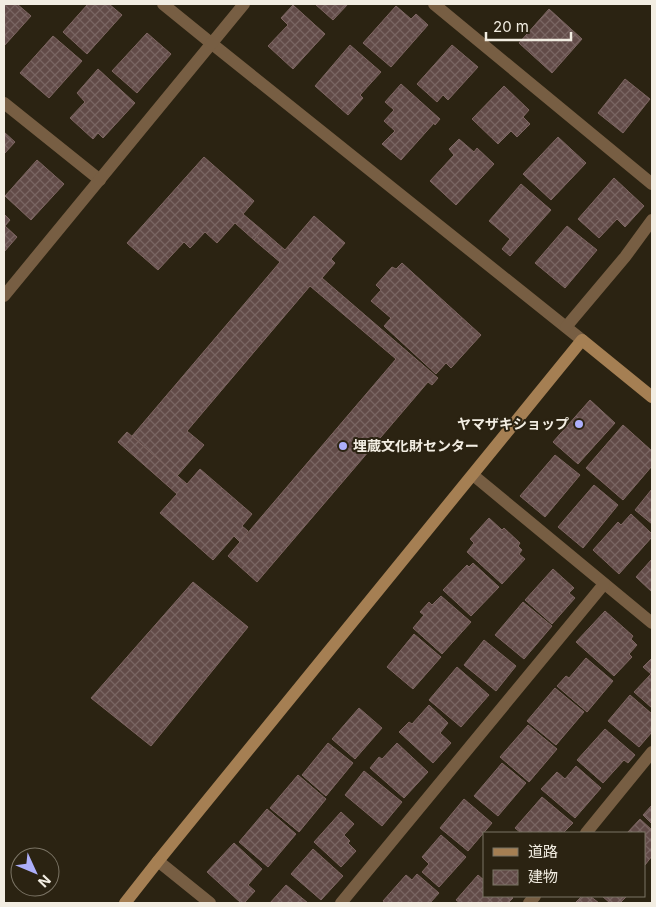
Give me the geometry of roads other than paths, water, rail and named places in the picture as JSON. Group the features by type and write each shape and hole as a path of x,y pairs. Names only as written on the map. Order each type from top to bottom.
{"street":[{"path":"164,4 652,396"},
{"path":"4,296 244,4"},
{"path":"434,4 652,184"},
{"path":"4,103 100,180"},
{"path":"566,327 625,257 652,220"},
{"path":"125,903 582,340"},
{"path":"473,475 652,623"},
{"path":"341,903 604,584"},
{"path":"587,832 652,752"},
{"path":"158,861 210,903"}],"place":[{"name":"ヤマザキショップ","path":"579,424"},
{"name":"埋蔵文化財センター","path":"343,446"}]}
